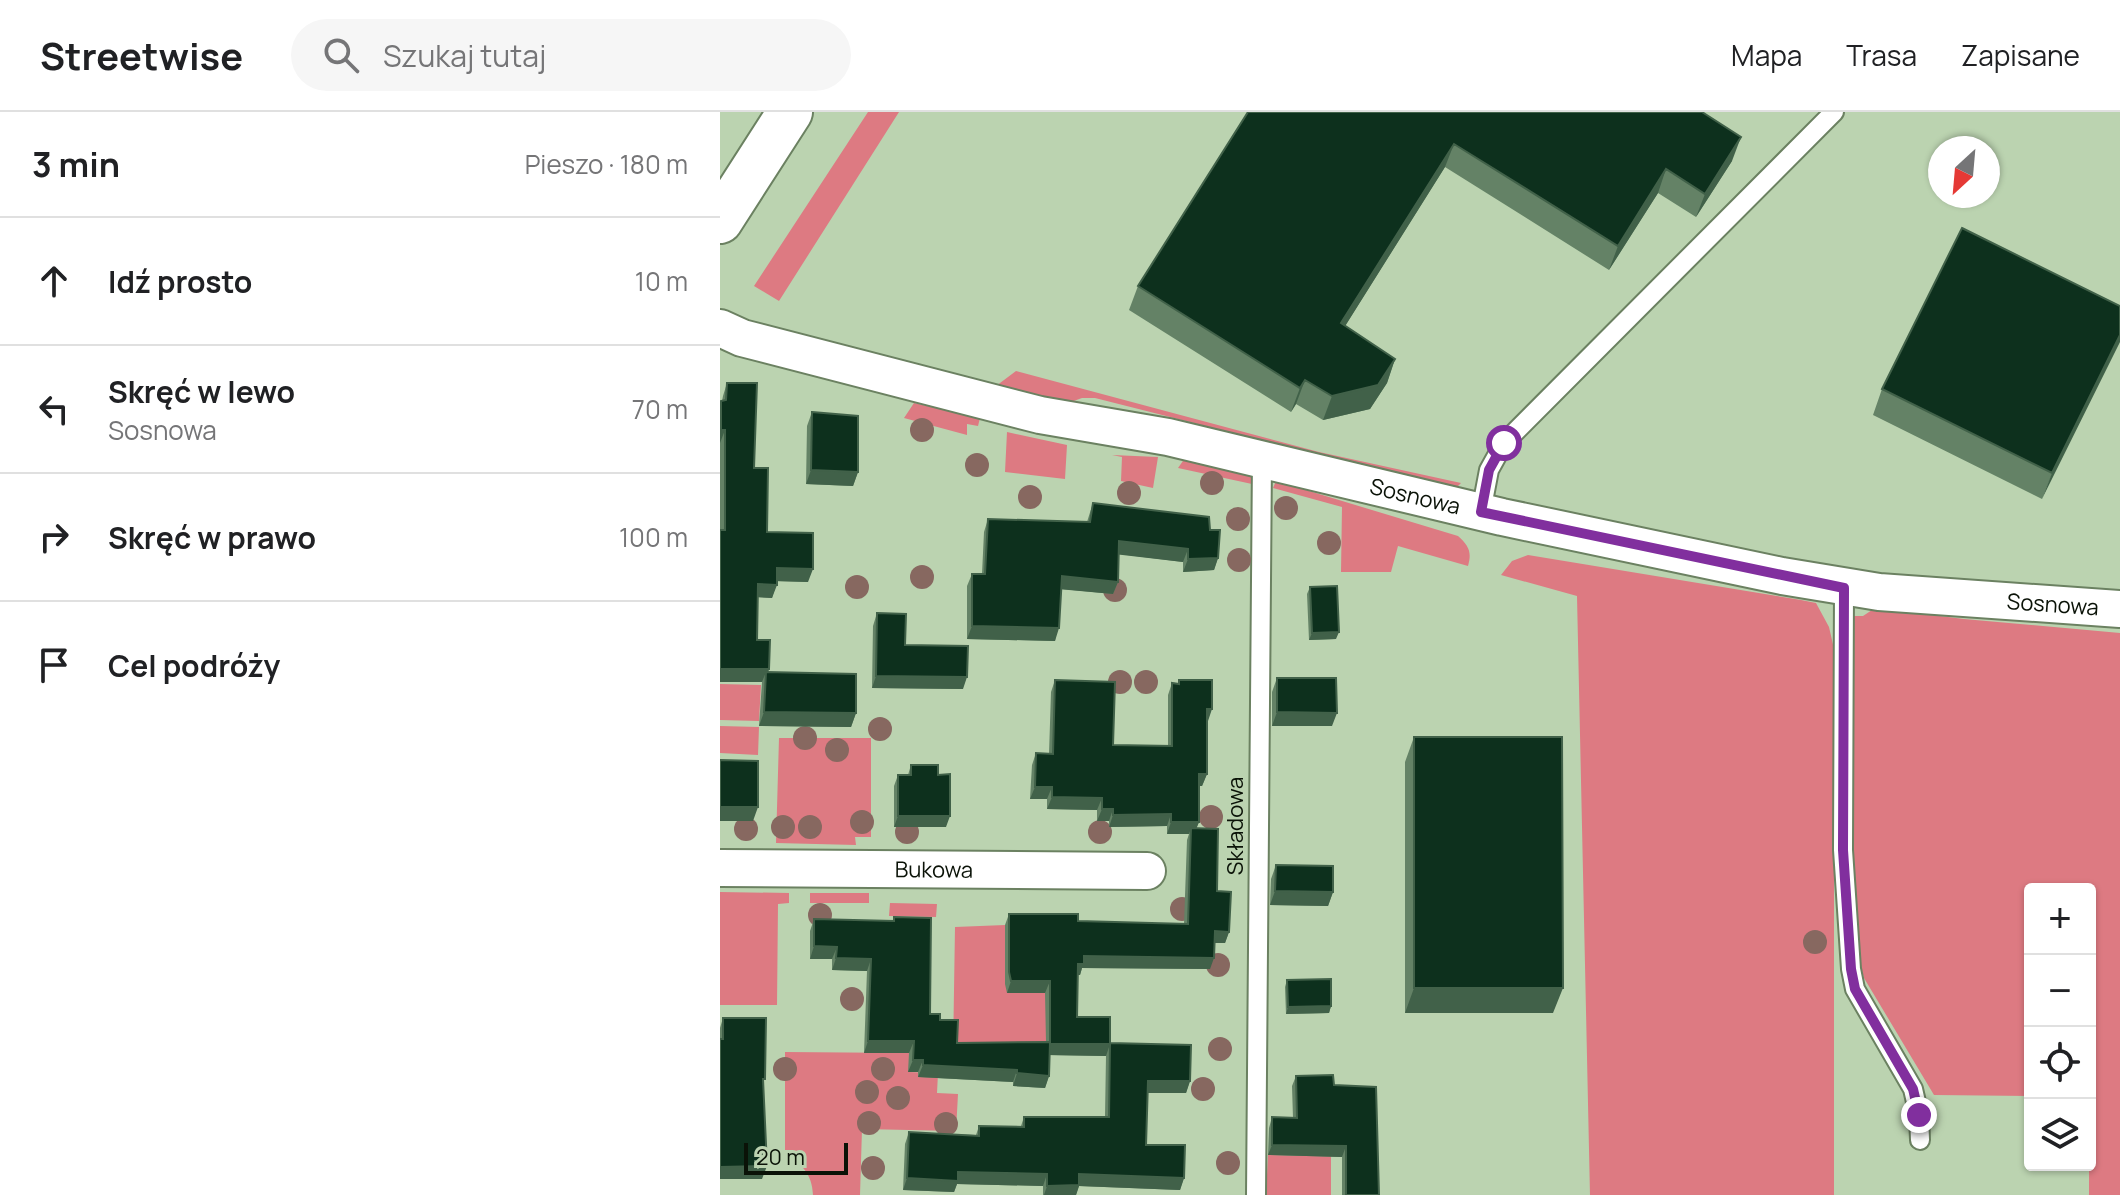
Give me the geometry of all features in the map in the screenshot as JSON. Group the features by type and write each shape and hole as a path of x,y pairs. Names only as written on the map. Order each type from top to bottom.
{"street":[{"path":"720,221 790,112"},
{"name":"Sosnowa","path":"720,328 742,338 1040,415 1168,437 1481,512 1844,588 2120,609"},
{"name":"Bukowa","path":"720,868 1147,871"}],"lane":[{"path":"1481,512 1489,470 1504,443 1834,112"},
{"name":"Składowa","path":"1256,1195 1262,458"},
{"path":"1844,588 1843,850 1851,969 1855,989 1913,1089 1919,1115 1920,1140"}],"shaded area":[{"path":"868,112 899,112 779,301 754,286"},
{"path":"1016,371 1319,452 1461,483 1455,489 1095,398 1082,398 1057,407 996,386"},
{"path":"914,403 980,418 978,426 967,424 967,435 904,418"},
{"path":"1007,432 1067,445 1065,479 1005,472"},
{"path":"1112,455 1158,457 1153,488 1121,481 1122,457"},
{"path":"1185,458 1251,474 1252,484 1178,468"},
{"path":"1276,481 1458,536 1469,550 1468,566 1398,546 1391,572 1341,572 1342,507 1273,488"},
{"path":"1528,555 1816,603 1829,627 1834,649 1834,1195 1590,1195 1577,596 1501,575 1512,561"},
{"path":"1875,608 2120,633 2120,1195 2089,1195 2089,1171 2096,1171 2096,883 2024,883 2024,1096 1934,1095 1864,978 1857,953 1853,913 1850,752 1854,616 1863,616"},
{"path":"720,684 761,685 759,721 720,720"},
{"path":"720,726 759,727 758,755 720,753"},
{"path":"779,738 871,738 871,837 855,837 856,845 776,843"},
{"path":"720,892 789,893 789,903 778,904 777,1005 720,1005"},
{"path":"810,893 869,893 869,903 810,903"},
{"path":"890,903 937,904 936,917 889,916"},
{"path":"1005,925 1005,983 1047,971 1046,1055 953,1054 955,927"},
{"path":"785,1052 909,1053 909,1072 938,1073 937,1093 958,1094 956,1131 862,1129 860,1195 813,1195 805,1170 785,1153"},
{"path":"1268,1155 1331,1156 1331,1195 1266,1195"}],"building":[{"path":"1248,112 1702,112 1741,137 1705,194 1666,169 1618,246 1454,144 1341,323 1395,359 1378,385 1332,396 1305,380 1300,388 1138,286"},
{"path":"1962,228 2120,306 2120,335 2052,473 1882,389"},
{"path":"727,383 757,383 754,468 768,468 767,532 813,533 813,569 777,568 777,585 758,584 757,640 770,640 769,669 720,669 720,530 725,530 725,430 721,430 721,401 726,400"},
{"path":"812,412 858,416 858,472 811,470"},
{"path":"1093,503 1209,517 1210,530 1220,530 1218,558 1188,559 1188,549 1119,541 1118,582 1062,576 1059,628 972,626 972,574 985,574 988,519 1090,522"},
{"path":"1337,586 1339,632 1312,633 1310,587"},
{"path":"877,613 906,614 905,645 968,646 967,677 876,676"},
{"path":"766,672 856,674 856,713 764,712"},
{"path":"1277,678 1336,678 1337,713 1277,712"},
{"path":"1055,680 1115,682 1113,745 1172,746 1172,683 1179,684 1179,680 1212,680 1212,709 1207,709 1207,774 1199,774 1199,822 1171,822 1171,814 1113,815 1113,809 1102,809 1102,798 1052,797 1052,787 1035,787 1036,753 1053,754"},
{"path":"1414,737 1562,737 1563,988 1414,988"},
{"path":"720,760 758,761 758,807 720,807"},
{"path":"911,765 938,765 938,775 950,774 950,816 898,816 898,775 911,775"},
{"path":"1191,828 1218,829 1217,891 1231,892 1229,932 1215,931 1214,958 1084,956 1084,964 1078,964 1077,1017 1110,1017 1110,1043 1191,1045 1190,1081 1148,1081 1146,1145 1185,1145 1184,1178 1079,1174 1079,1185 1047,1186 1047,1174 958,1172 958,1181 907,1178 909,1132 979,1136 979,1126 1024,1127 1024,1117 1109,1117 1110,1044 1050,1044 1050,981 1011,981 1009,914 1078,914 1078,921 1188,924"},
{"path":"1276,865 1333,866 1333,892 1275,891"},
{"path":"894,917 931,918 930,1014 940,1014 940,1020 958,1020 957,1043 1050,1042 1049,1076 1017,1073 1017,1070 923,1065 923,1060 913,1060 914,1041 868,1041 871,959 836,958 837,947 814,946 814,919 894,921"},
{"path":"1331,979 1331,1006 1288,1007 1287,980"},
{"path":"723,1018 766,1018 763,1079 767,1166 720,1167 720,1039 723,1039"},
{"path":"1333,1075 1334,1085 1376,1087 1379,1195 1346,1195 1346,1146 1272,1145 1272,1117 1297,1118 1296,1076"}],"route":[{"path":"1504,443 1489,470 1481,512 1844,588 1841,728 1843,850 1851,969 1855,989 1913,1089 1919,1115"}]}
